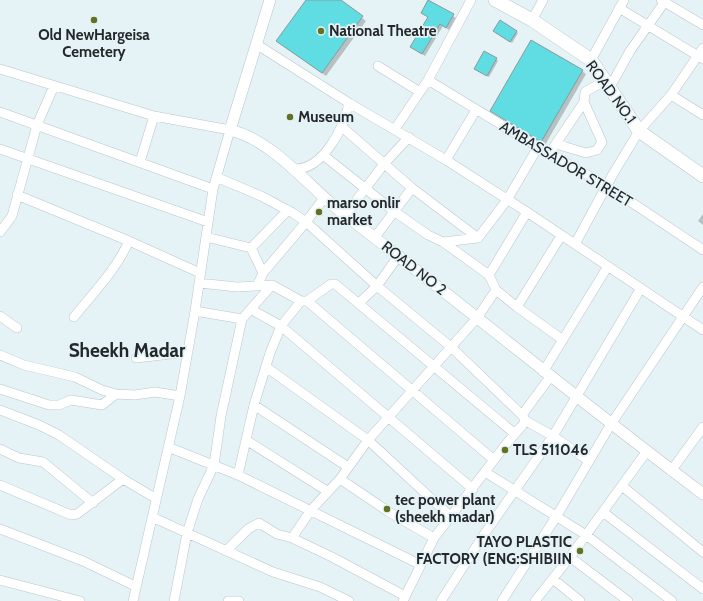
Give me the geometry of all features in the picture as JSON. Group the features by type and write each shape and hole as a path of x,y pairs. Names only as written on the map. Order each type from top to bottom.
{"highway":[{"name":"ROAD NO.1","path":"495,0 532,20 591,60 608,83 639,131 703,176"}],"main road":[{"path":"230,130 270,0"},
{"name":"ROAD NO 2","path":"230,130 245,134 294,169 324,198 345,215 399,255 575,397 703,494"}],"street":[{"path":"395,129 428,80 471,0"},
{"path":"532,20 543,0"},
{"path":"549,154 584,102 585,92 608,83 664,1 703,25"},
{"path":"575,244 639,131 671,95 701,54 648,26 621,4 591,60"},
{"path":"256,44 349,103 446,160 527,212 703,330"},
{"path":"378,66 420,92"},
{"path":"0,69 154,116 230,130 213,189 195,311 180,396 155,498 133,601"},
{"name":"AMBASSADOR STREET","path":"428,80 538,148 607,186 703,250"},
{"path":"0,232 12,216 37,125 54,86"},
{"path":"671,95 703,115"},
{"path":"556,144 586,153 597,150 602,142 584,102"},
{"path":"294,169 307,167 323,155 342,126 349,103"},
{"path":"446,160 476,110"},
{"path":"0,112 213,189"},
{"path":"140,162 154,116"},
{"path":"342,126 412,188 478,238"},
{"path":"345,215 384,164 409,137"},
{"path":"443,242 478,238 507,200 538,148"},
{"path":"0,149 208,222"},
{"path":"323,155 395,212 428,235 443,242 489,275 496,290 563,340"},
{"path":"216,177 261,196 288,210 306,222 377,286 451,347 524,418 589,461"},
{"path":"375,237 412,188"},
{"path":"17,195 129,240 200,273"},
{"path":"257,286 263,272 306,222 324,198"},
{"path":"252,248 288,210"},
{"path":"489,275 527,212"},
{"path":"517,307 561,236"},
{"path":"206,237 252,248"},
{"path":"74,317 112,271 122,256 129,240"},
{"path":"252,248 263,272"},
{"path":"359,303 377,286 399,255"},
{"path":"226,551 257,523 264,525 277,534 292,538 404,598 434,538 486,472 524,418 563,340 608,266"},
{"path":"199,283 237,287 272,285 304,301 494,460"},
{"path":"238,476 254,405 281,326 304,301 333,284 359,303 514,433"},
{"path":"174,601 187,533 198,499 214,465 221,416 242,319 252,310 272,285"},
{"path":"502,601 556,517 611,424 703,287"},
{"path":"441,601 485,533 553,436 641,288"},
{"path":"292,538 311,510 327,491 340,479 368,440 477,318 496,290"},
{"path":"252,310 281,326 473,489"},
{"path":"195,311 242,319"},
{"path":"0,316 17,328"},
{"path":"136,358 188,352"},
{"path":"0,355 24,365 76,378 102,390 116,394 135,395 155,392 180,396"},
{"path":"266,367 368,440 450,516"},
{"path":"0,389 49,405 58,405 71,400 102,405 116,394"},
{"path":"254,405 348,467"},
{"path":"0,410 39,425 59,435 155,498"},
{"path":"672,471 703,427"},
{"path":"246,440 327,491"},
{"path":"168,447 238,476 420,564"},
{"path":"0,449 19,458 43,462 93,503"},
{"path":"536,601 647,451"},
{"path":"486,472 586,535 672,601"},
{"path":"0,485 68,514 77,514 124,479"},
{"path":"340,479 389,512 434,538"},
{"path":"622,486 703,552"},
{"path":"603,512 703,589"},
{"path":"152,517 273,572 320,587 348,601"},
{"path":"0,529 83,562 135,586"},
{"path":"570,557 628,601"},
{"path":"552,579 580,601"},
{"path":"0,580 80,601"},
{"path":"228,601 239,601"}],"building":[{"path":"306,0 341,0 363,16 322,73 276,41"},
{"path":"428,0 454,14 446,28 440,24 422,54 410,47 428,17 421,13"},
{"path":"500,20 517,31 510,42 493,31"},
{"path":"531,40 583,70 541,142 490,111"},
{"path":"484,51 497,58 487,76 474,69"}],"place":[{"name":"Old NewHargeisa Cemetery","path":"94,20"},
{"name":"National Theatre","path":"321,31"},
{"name":"Museum","path":"290,117"},
{"name":"marso onlir market","path":"319,212"},
{"name":"TLS 511046","path":"505,450"},
{"name":"tec power plant (sheekh madar)","path":"387,509"},
{"name":"TAYO PLASTIC FACTORY (ENG:SHIBIIN","path":"580,551"}],"district":[{"name":"Sheekh Madar","path":"127,350"}]}
